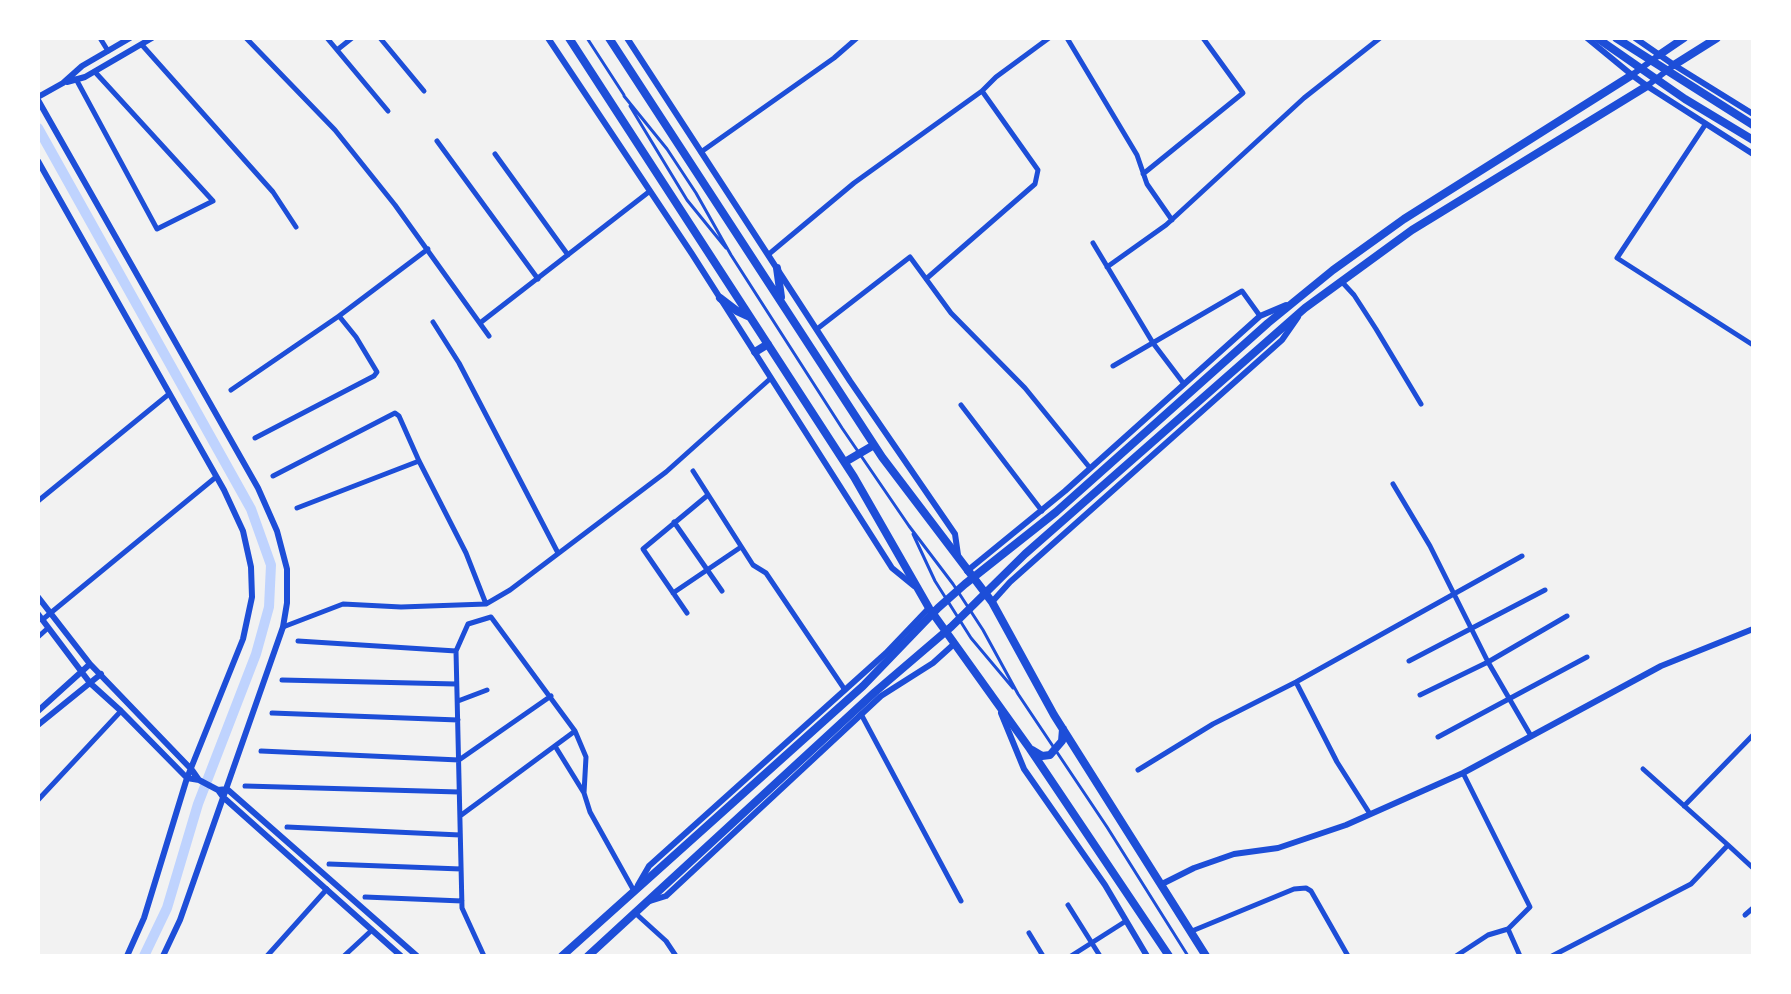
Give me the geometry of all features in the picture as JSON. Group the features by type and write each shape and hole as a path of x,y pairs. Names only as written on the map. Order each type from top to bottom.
{"main road":[{"path":"569,38 845,462 929,608 1030,749 1169,956"},
{"path":"609,38 874,445 992,602 1063,729 1206,956"},
{"path":"1597,38 1685,99 1753,140"},
{"path":"1616,38 1753,125"},
{"path":"1659,55 1684,38"},
{"path":"1674,65 1717,38"},
{"path":"588,956 875,692 951,627 1025,554 1276,332 1333,270 1404,219 1632,75"},
{"path":"562,956 863,686 956,592 1056,512 1268,323 1341,281 1412,230 1647,86"},
{"path":"777,268 781,302"},
{"path":"720,298 751,318"},
{"path":"755,352 768,344"},
{"path":"845,462 874,445"},
{"path":"1030,749 1042,756 1050,755 1062,741 1063,729"}],"street":[{"path":"100,38 108,51"},
{"path":"130,38 82,66 38,99 258,488 277,531 287,569 283,627 180,920 163,956"},
{"path":"63,83 95,72 152,38"},
{"path":"246,38 335,130 428,249 489,336"},
{"path":"327,38 388,111"},
{"path":"337,50 352,38"},
{"path":"380,38 424,91"},
{"path":"548,38 720,298 892,568 920,591"},
{"path":"627,38 955,534 959,559"},
{"path":"701,152 834,58 857,38"},
{"path":"769,254 854,183 982,91 1049,38"},
{"path":"1067,38 1137,155 1147,184 1172,220"},
{"path":"1143,174 1243,93 1203,38"},
{"path":"1107,267 1172,220 1304,98 1380,38"},
{"path":"1587,38 1647,86 1753,154"},
{"path":"1635,38 1753,114"},
{"path":"142,45 273,192 296,227"},
{"path":"1632,75 1659,55"},
{"path":"1647,86 1674,65"},
{"path":"76,79 157,229 213,201 95,72"},
{"path":"926,279 1035,184 1038,170 982,91"},
{"path":"1705,125 1617,258 1753,345"},
{"path":"437,141 538,279"},
{"path":"495,154 568,255"},
{"path":"38,161 216,477 243,531 251,567 252,597 243,639 187,778 144,918 127,956"},
{"path":"480,323 650,191"},
{"path":"1093,243 1153,343 1184,384"},
{"path":"231,390 339,316 428,249"},
{"path":"817,329 910,257 951,313 1025,388 1090,468"},
{"path":"1341,281 1369,317 1421,404"},
{"path":"1113,366 1242,291 1260,316"},
{"path":"967,571 1042,511 1260,316 1302,304"},
{"path":"992,602 1021,572 1282,340 1302,304"},
{"path":"255,438 377,372 339,316"},
{"path":"433,322 459,363 558,553"},
{"path":"283,627 343,604 401,607 486,604 684,457 771,378"},
{"path":"38,501 169,394"},
{"path":"961,405 1042,511"},
{"path":"273,476 395,413 466,553 486,604"},
{"path":"297,508 419,461"},
{"path":"693,471 753,565 766,573 845,690"},
{"path":"216,477 52,614 40,617 90,683 187,778 217,789 227,789 417,956"},
{"path":"1393,484 1430,546 1488,662 1531,736"},
{"path":"687,613 643,549 708,495"},
{"path":"674,522 722,591"},
{"path":"673,593 741,547"},
{"path":"1138,770 1213,724 1296,682 1522,556"},
{"path":"1409,661 1545,590"},
{"path":"38,597 90,664 199,780"},
{"path":"634,892 649,866 886,653 929,608"},
{"path":"1420,695 1488,662 1567,616"},
{"path":"484,956 462,908 456,651 468,624 491,617 551,696 575,731 586,757 584,793"},
{"path":"38,637 48,628"},
{"path":"1162,884 1194,868 1234,854 1278,848 1370,814 1463,773 1661,666 1753,629"},
{"path":"298,641 456,651"},
{"path":"644,903 666,896 881,696 933,663 954,644"},
{"path":"1438,737 1587,657"},
{"path":"38,711 90,664"},
{"path":"38,725 101,674"},
{"path":"282,680 457,684"},
{"path":"1296,682 1337,762 1370,814"},
{"path":"457,701 487,690"},
{"path":"261,751 459,760 551,696"},
{"path":"997,705 1024,769 1105,885 1147,956"},
{"path":"38,800 121,711"},
{"path":"272,713 458,720"},
{"path":"861,714 961,901"},
{"path":"460,816 575,731"},
{"path":"1684,806 1753,735"},
{"path":"555,746 584,793 590,812 634,892"},
{"path":"1643,769 1753,868"},
{"path":"1456,956 1488,935 1508,929 1530,907 1463,773"},
{"path":"245,786 459,792"},
{"path":"217,789 401,956"},
{"path":"287,827 460,835"},
{"path":"1552,956 1691,884 1728,845"},
{"path":"329,864 461,869"},
{"path":"267,956 328,888"},
{"path":"1192,931 1294,889 1306,888 1311,891 1348,956"},
{"path":"365,897 462,901"},
{"path":"1068,905 1100,956"},
{"path":"1745,915 1753,908"},
{"path":"634,912 666,941 676,956"},
{"path":"1071,956 1126,921"},
{"path":"344,956 372,929"},
{"path":"1508,929 1520,956"},
{"path":"1029,933 1043,956"}],"lane":[{"path":"587,38 687,200 731,255"},
{"path":"624,96 667,149 731,255 860,454 909,526 946,573 983,630 1018,694 1188,956"},
{"path":"909,526 935,581 971,638 1018,694"}],"waterway":[{"path":"38,128 251,509 271,565 269,607 256,654 198,804 167,908 144,956"}]}
